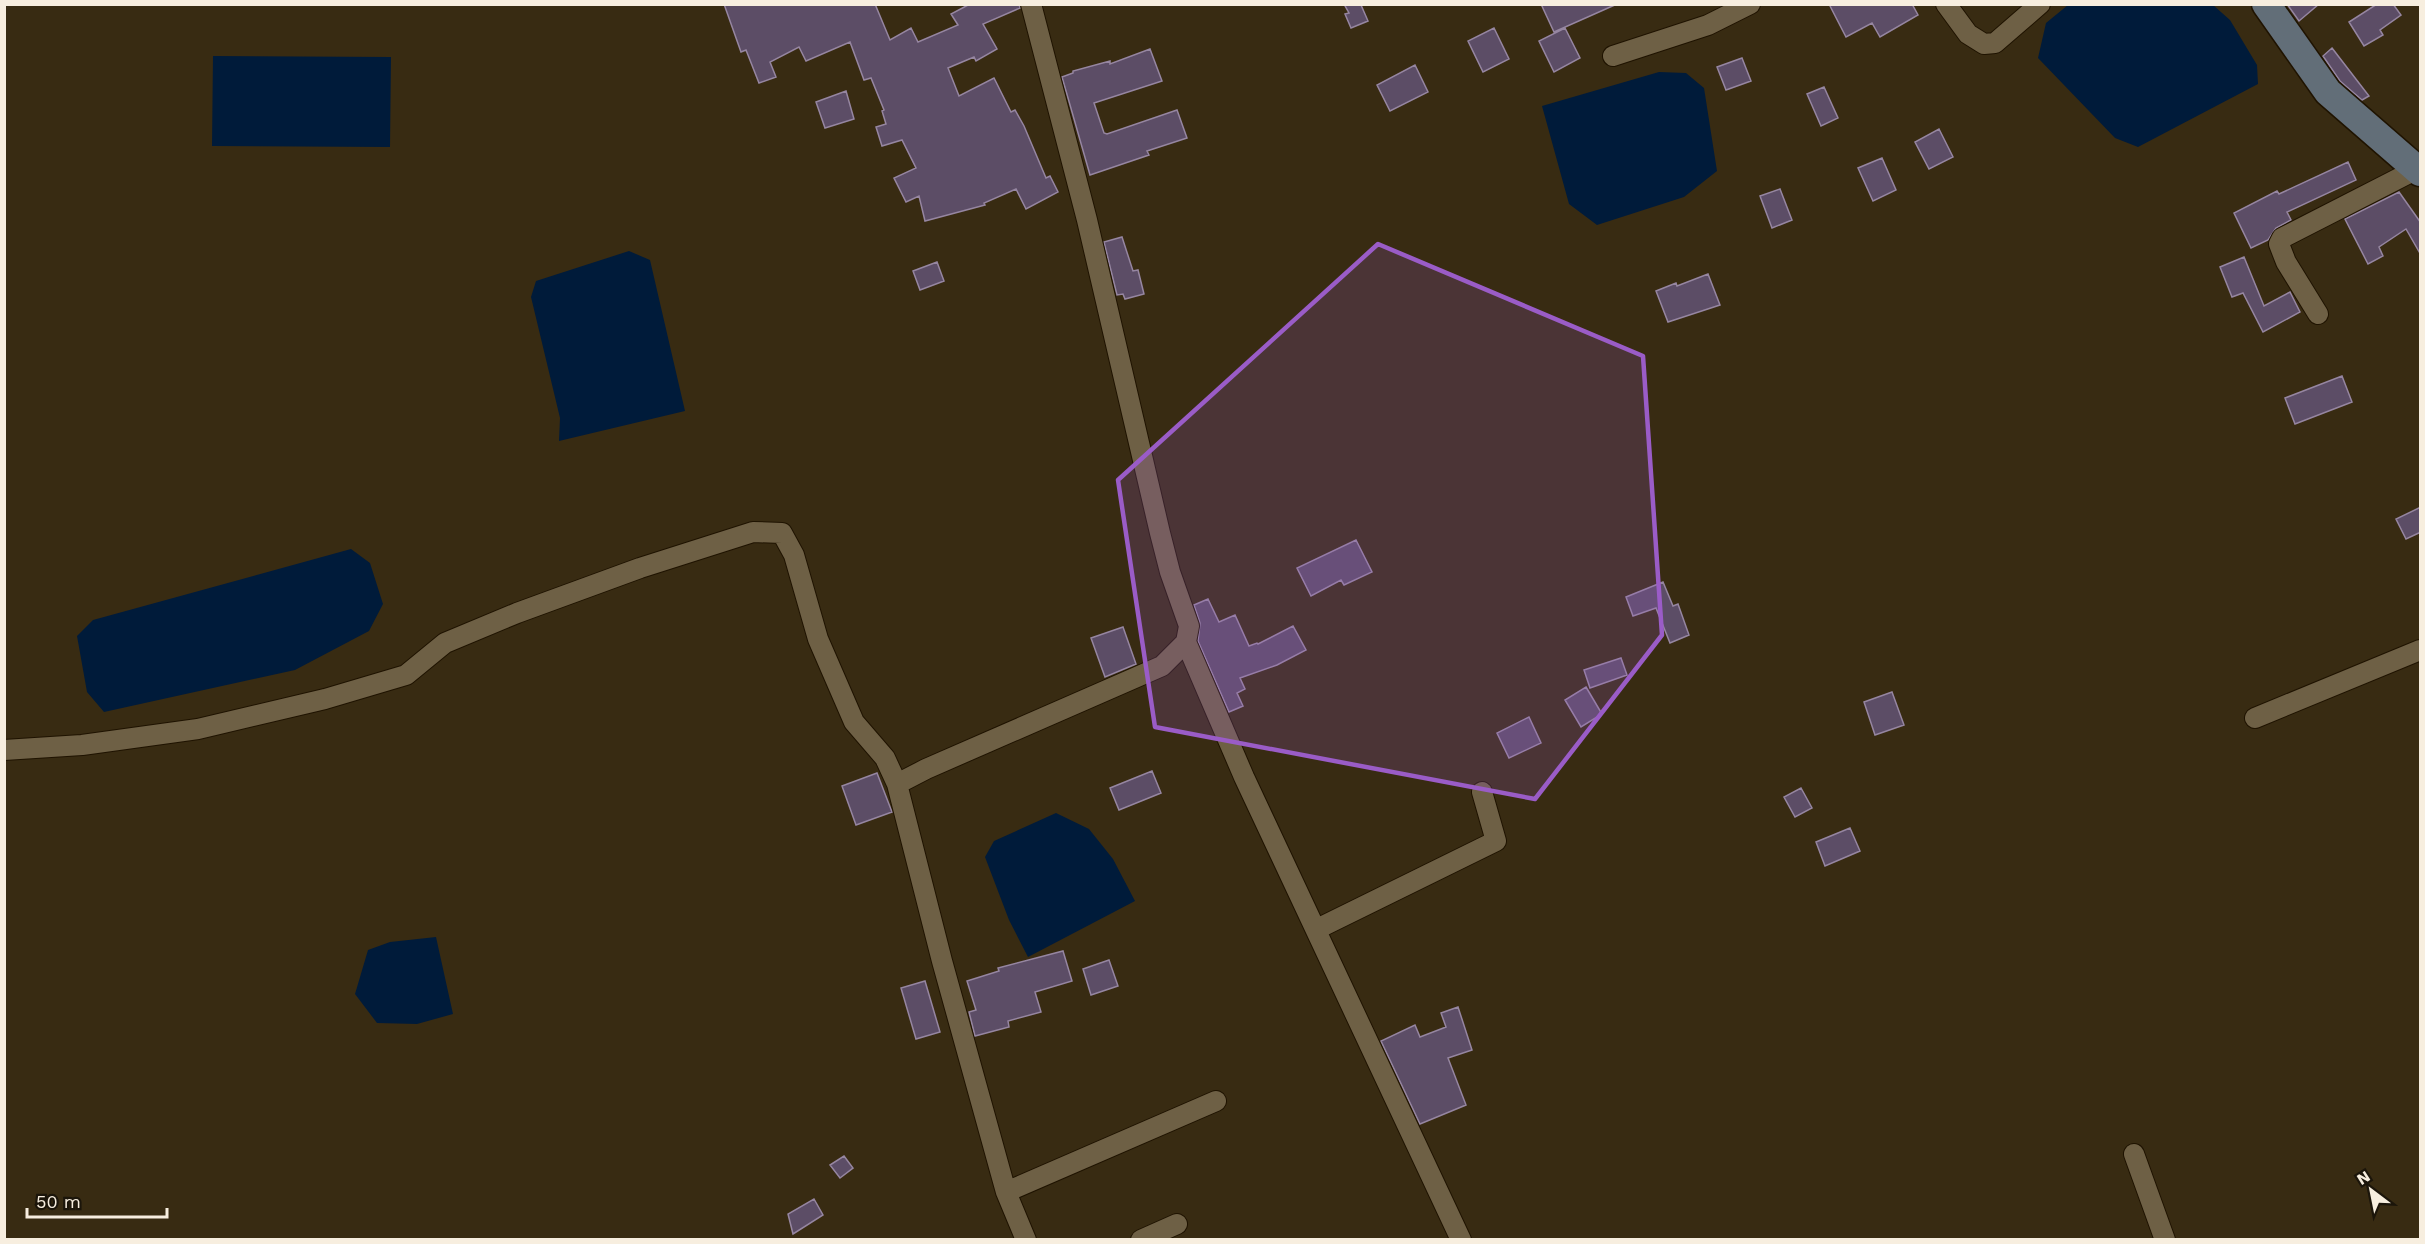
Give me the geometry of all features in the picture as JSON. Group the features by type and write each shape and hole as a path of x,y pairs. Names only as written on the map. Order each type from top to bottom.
{"street":[{"path":"1031,4 1087,220 1160,533 1170,572 1189,626 1186,642 1244,777 1461,1239"},
{"path":"1613,56 1708,25 1750,4"},
{"path":"1946,4 1968,34 1984,44 1995,43 2040,4"},
{"path":"2266,4 2328,92 2419,170 2282,238 2278,244 2286,262 2318,314"},
{"path":"4,750 82,745 198,729 325,699 406,675 445,642 640,568 753,532 782,533 794,555 818,639 854,722 885,758 897,784 942,961 1006,1192 1026,1239"},
{"path":"897,784 926,769 1162,666 1186,642"},
{"path":"2255,718 2421,650"},
{"path":"1317,929 1496,841 1482,792"},
{"path":"1006,1192 1216,1101"},
{"path":"2134,1154 2164,1239"},
{"path":"1141,1239 1177,1224"}],"highlighted area":[{"path":"1378,244 1643,356 1662,635 1535,799 1155,727 1118,480"}],"water":[{"path":"2068,5 2213,5 2230,20 2257,65 2258,84 2138,147 2115,138 2038,58 2046,23"},
{"path":"213,56 391,57 390,147 212,146"},
{"path":"1659,72 1686,73 1704,88 1717,171 1684,197 1597,225 1569,204 1542,106"},
{"path":"629,251 650,260 685,411 559,441 560,418 531,297 536,281"},
{"path":"351,549 370,563 383,604 369,631 295,670 104,712 87,692 77,636 93,620"},
{"path":"1056,813 1089,829 1113,859 1135,901 1028,957 1009,920 985,857 994,841"},
{"path":"436,937 453,1014 417,1024 377,1023 355,994 368,950 390,942"}],"building":[{"path":"724,4 875,4 890,40 911,28 918,42 958,25 951,14 968,5 1019,4 1020,8 983,24 997,49 976,61 974,57 948,68 959,96 994,78 1011,112 1015,110 1024,126 1046,178 1050,176 1058,192 1026,209 1016,189 984,203 985,205 925,221 919,196 906,202 894,178 916,168 902,140 882,146 876,127 886,124 882,111 884,110 871,78 864,80 850,42 806,61 799,47 770,62 776,77 759,83 746,50 741,52"},
{"path":"1344,4 1361,5 1368,21 1351,28 1345,14 1349,13"},
{"path":"1541,4 1617,4 1554,32"},
{"path":"1829,4 1912,4 1918,15 1880,37 1872,23 1846,37"},
{"path":"2287,4 2319,4 2299,21"},
{"path":"2377,4 2393,4 2401,15 2380,30 2383,35 2364,46 2349,22"},
{"path":"1494,28 1509,59 1483,72 1468,41"},
{"path":"1565,28 1580,58 1554,72 1539,41"},
{"path":"2332,48 2369,96 2362,100 2340,81 2323,56"},
{"path":"1150,49 1162,81 1094,103 1104,133 1107,134 1177,110 1187,138 1147,151 1149,155 1090,175 1062,77 1073,71 1110,61 1110,64"},
{"path":"1742,58 1751,81 1726,90 1717,67"},
{"path":"1415,65 1428,92 1390,111 1377,85"},
{"path":"1824,87 1838,118 1821,126 1807,94"},
{"path":"846,91 854,119 825,128 816,102"},
{"path":"1939,129 1953,157 1929,169 1915,142"},
{"path":"1882,158 1896,190 1873,201 1858,168"},
{"path":"2348,162 2356,180 2287,212 2291,220 2276,228 2268,240 2251,248 2234,213 2277,191 2279,194"},
{"path":"1780,189 1792,220 1772,228 1760,196"},
{"path":"2399,192 2421,223 2421,255 2406,229 2379,247 2383,256 2368,264 2345,219"},
{"path":"1122,237 1133,271 1138,270 1144,294 1125,299 1123,294 1117,295 1104,242"},
{"path":"2244,257 2264,306 2290,292 2300,312 2263,332 2243,293 2232,297 2220,267"},
{"path":"937,262 944,281 920,290 913,271"},
{"path":"1708,274 1720,305 1668,322 1656,291"},
{"path":"2342,376 2352,402 2295,424 2285,398"},
{"path":"2421,507 2421,532 2406,539 2396,519"},
{"path":"1356,540 1372,572 1344,585 1341,580 1311,596 1297,568"},
{"path":"1663,582 1673,606 1678,604 1689,635 1670,643 1656,608 1633,616 1626,597"},
{"path":"1208,599 1219,622 1235,615 1249,646 1258,644 1293,626 1306,650 1277,665 1240,678 1245,689 1237,693 1243,706 1229,712 1198,641 1200,623 1194,605"},
{"path":"1123,627 1136,664 1105,677 1091,638"},
{"path":"1621,658 1627,675 1590,688 1584,670"},
{"path":"1586,687 1602,714 1581,727 1565,700"},
{"path":"1892,692 1904,725 1875,735 1864,702"},
{"path":"1529,717 1541,743 1509,758 1497,733"},
{"path":"1152,771 1161,793 1119,810 1110,788"},
{"path":"877,773 892,812 856,825 842,786"},
{"path":"1801,788 1812,808 1795,817 1784,797"},
{"path":"1850,828 1860,851 1825,866 1816,842"},
{"path":"1063,951 1072,981 1035,992 1041,1012 1008,1021 1009,1027 975,1036 969,1012 976,1010 967,981 999,971 998,968"},
{"path":"1109,960 1118,986 1091,995 1083,969"},
{"path":"925,981 940,1032 916,1039 901,988"},
{"path":"1458,1007 1472,1050 1448,1058 1466,1105 1420,1124 1381,1041 1415,1025 1420,1037 1446,1027 1441,1013"},
{"path":"844,1156 853,1168 840,1178 830,1165"},
{"path":"814,1199 823,1215 793,1234 788,1214"}]}
